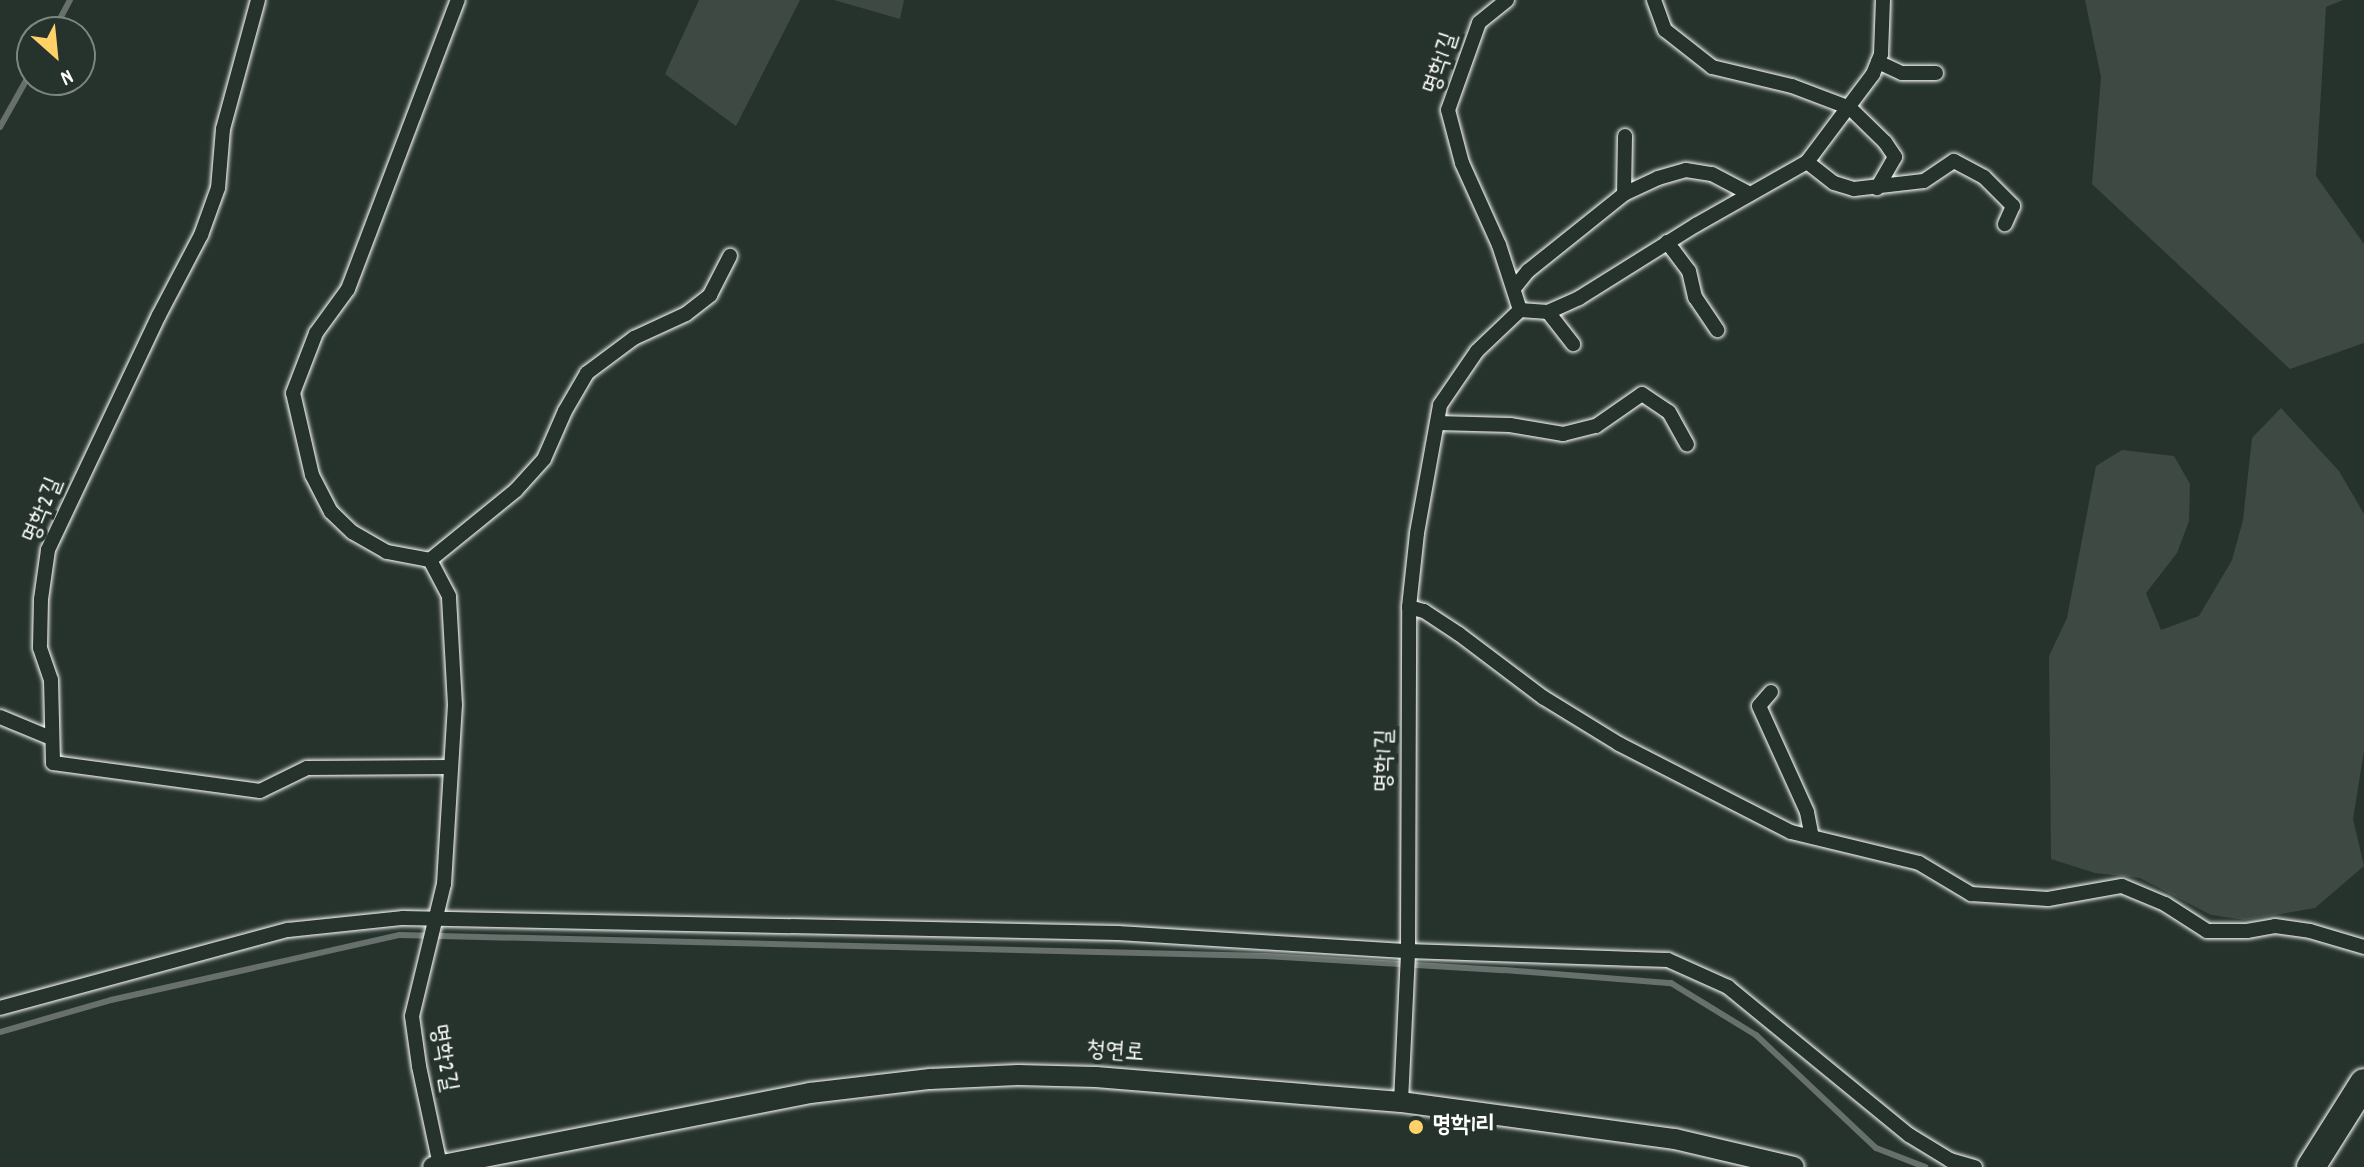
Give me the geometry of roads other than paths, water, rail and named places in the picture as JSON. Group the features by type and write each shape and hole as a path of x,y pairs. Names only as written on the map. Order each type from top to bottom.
{"highway":[{"path":"2311,1167 2364,1083"}],"main road":[{"name":"청연로","path":"436,1166 810,1093 930,1079 1018,1075 1096,1077 1401,1102 1675,1139 1794,1167"}],"street":[{"name":"명학2길","path":"51,738 54,720 51,680 40,648 41,599 48,550 159,315 201,235 218,188 223,129 258,0"},
{"path":"458,0 348,289 316,333 293,393 312,475 331,512 352,532 387,552 430,560 516,490 544,459 565,411 587,373 634,338 686,314 710,295 730,256"},
{"name":"명학1길","path":"1401,1102 1408,952 1409,607 1417,533 1440,405 1477,351 1520,310 1515,287 1462,163 1448,110 1479,23 1507,0"},
{"path":"1654,0 1665,30 1712,67 1792,86 1850,108 1885,142 1895,157 1877,188"},
{"path":"1520,310 1548,312 1579,298 1667,242 1807,162 1850,108 1878,62 1883,0"},
{"path":"1878,62 1902,73 1936,73"},
{"path":"1624,194 1625,136"},
{"path":"1807,162 1834,183 1854,189 1924,181 1954,161 1984,177 2013,206 2005,224"},
{"path":"1515,287 1528,271 1624,194 1686,170 1712,174 1750,194"},
{"path":"1667,242 1689,271 1695,297 1717,330"},
{"path":"1548,312 1573,344"},
{"path":"1437,423 1510,425 1563,434 1596,426 1642,394 1669,412 1687,444"},
{"path":"430,560 449,596 455,653 449,842 435,924"},
{"path":"1409,607 1424,611 1544,698 1619,744 1791,832 1919,863 1971,894 2048,899 2122,886 2165,904 2207,931 2247,931 2275,926 2310,931 2364,947"},
{"path":"1771,692 1759,706 1807,812 1812,837"},
{"path":"0,717 51,738 53,763 260,791 307,768 450,767"},
{"path":"0,1008 288,930 403,918 435,924 1118,933 1408,952 1668,960 1728,987 1909,1135 1950,1160 1975,1167"},
{"name":"명학2길","path":"435,924 412,1016 436,1166"}],"waterway":[{"path":"62,16 70,0"},
{"path":"0,127 17,96"},
{"path":"0,1032 111,1000 400,935 1265,956 1504,970 1671,983 1756,1035 1876,1148 1925,1167"}],"place":[{"name":"명학1리","path":"1416,1127"}]}
